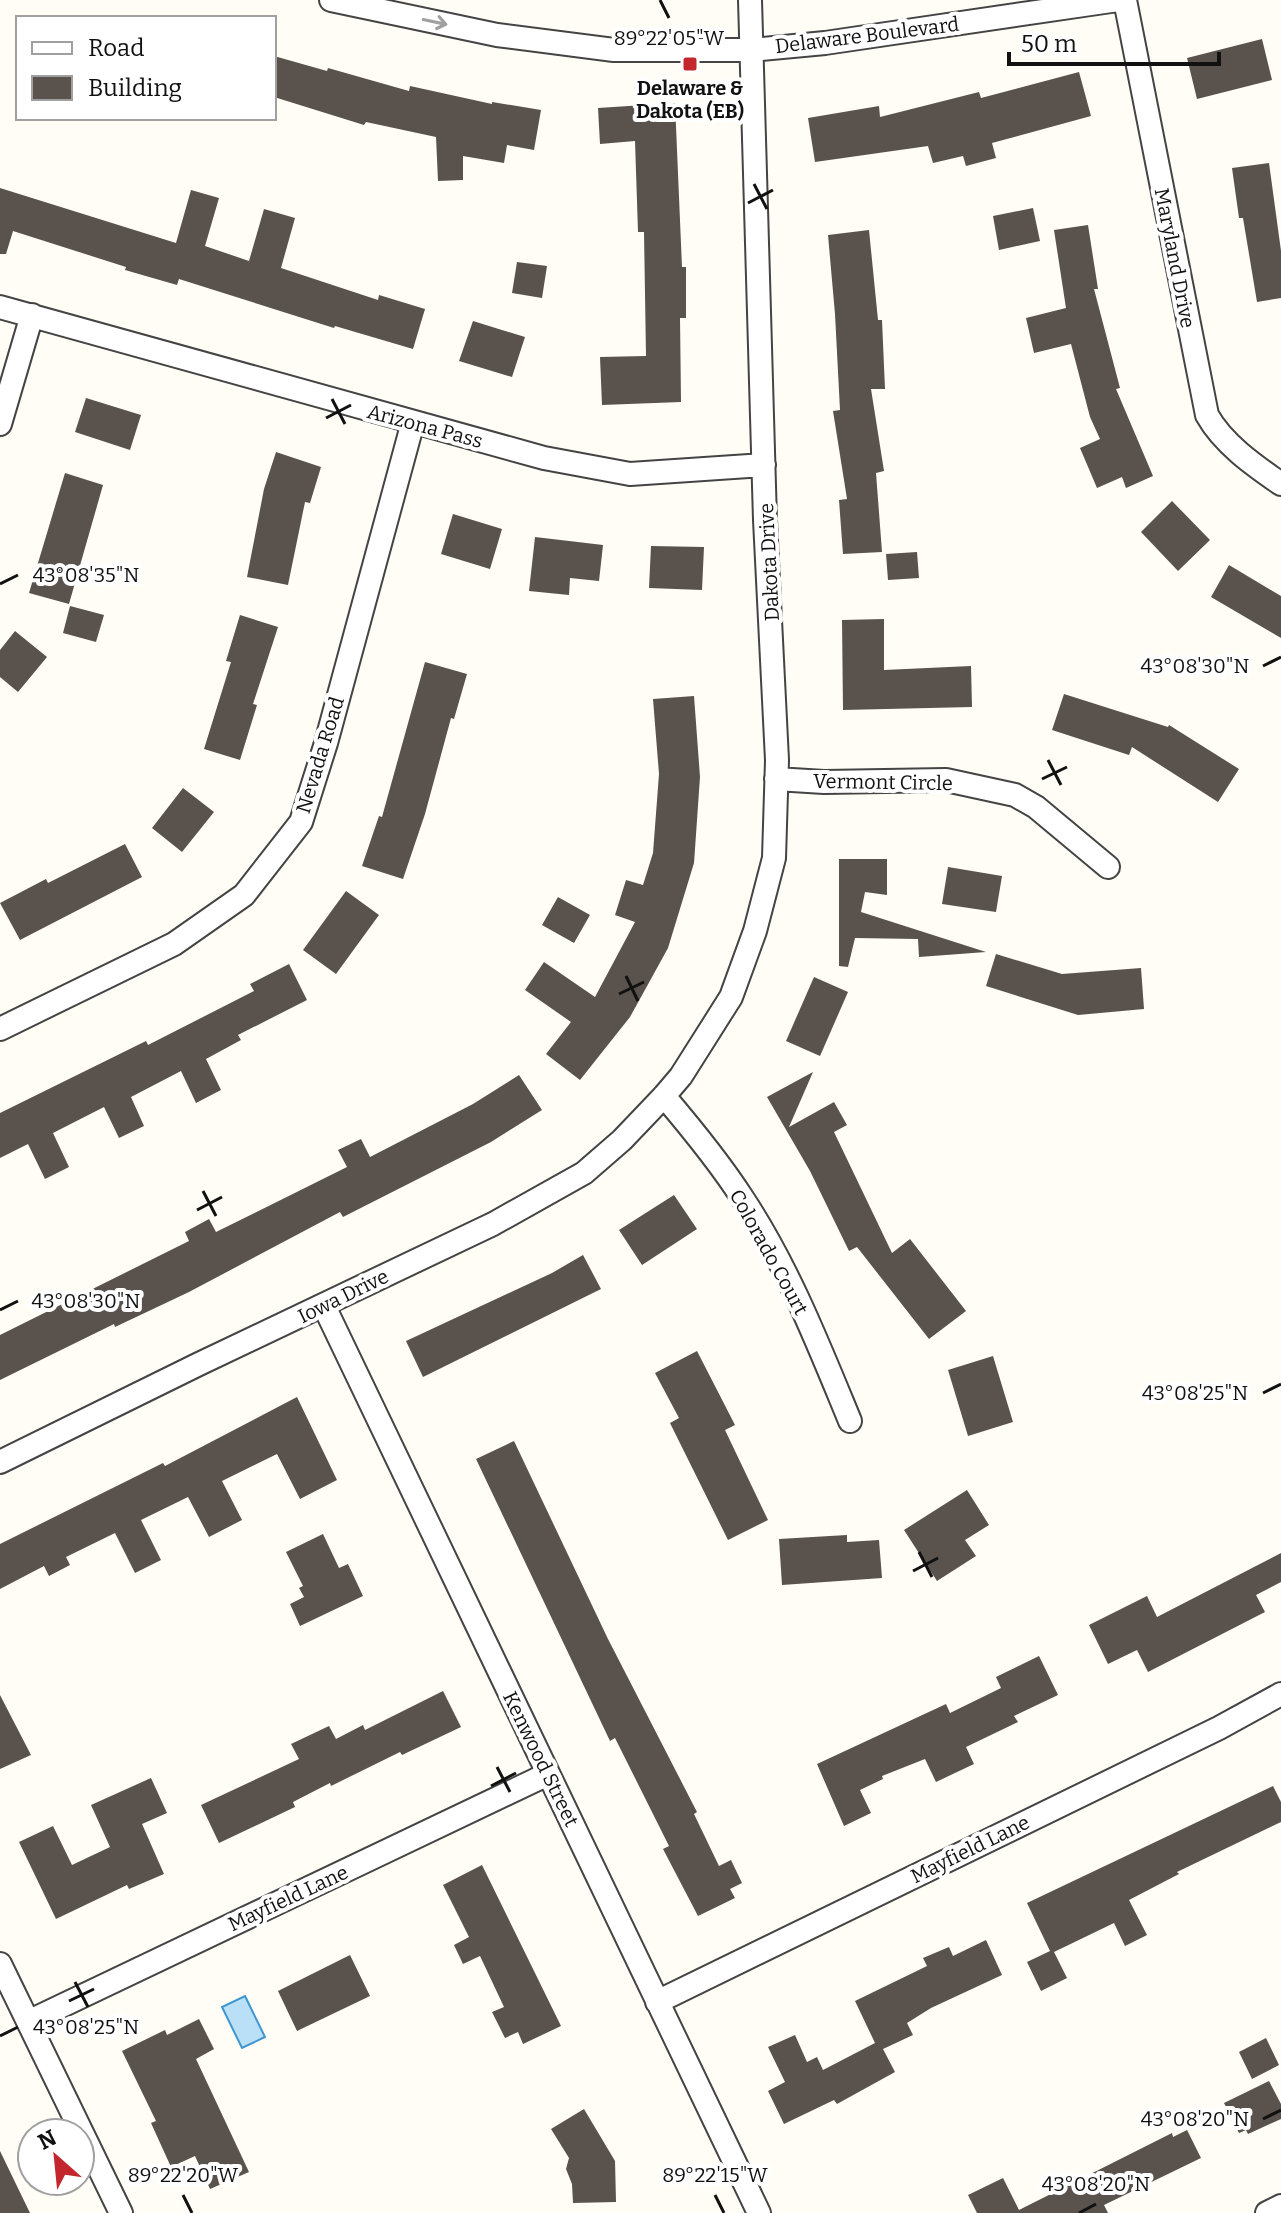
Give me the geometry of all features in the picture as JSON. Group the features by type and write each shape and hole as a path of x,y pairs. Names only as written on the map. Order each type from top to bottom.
{"street":[{"name":"Delaware Boulevard","path":"331,0 497,35 614,50 752,50 825,43 1118,0"},
{"name":"Dakota Drive","path":"664,1096 681,1076 731,997 755,931 774,858 773,633 764,465 750,0"},
{"name":"Maryland Drive","path":"1125,0 1207,415 1212,425 1251,463 1281,484"},
{"name":"Arizona Pass","path":"0,307 544,458 630,474 764,465"},
{"path":"0,424 32,315"},
{"name":"Nevada Road","path":"0,1029 174,944 244,895 301,822 326,743 413,422"},
{"name":"Vermont Circle","path":"776,779 824,782 946,780 1015,795 1036,807 1108,867"},
{"name":"Iowa Drive","path":"0,1462 493,1224 584,1173 622,1140 664,1096"},
{"name":"Colorado Court","path":"664,1096 745,1200 815,1337 850,1421"},
{"name":"Kenwood Street","path":"324,1306 759,2213"},
{"name":"Mayfield Lane","path":"657,2002 1219,1728 1281,1694"},
{"name":"Mayfield Lane","path":"28,2022 548,1774"},
{"path":"0,1964 121,2213"},
{"path":"1267,2213 1281,2206"}],"water":[{"path":"245,1996 265,2037 242,2048 222,2007"}],"building":[{"path":"1262,39 1272,80 1197,99 1187,58"},
{"path":"276,57 409,91 410,86 492,104 541,110 534,150 507,145 504,163 463,156 463,180 438,181 436,137 366,122 364,125 276,98"},
{"path":"1079,72 1091,116 992,143 996,158 966,166 963,156 933,163 928,146 815,162 808,118 879,106 880,117 979,92 981,98"},
{"path":"675,103 682,267 686,267 686,318 680,318 681,402 602,405 600,357 646,356 644,232 638,232 635,141 600,144 598,108"},
{"path":"1269,163 1281,251 1281,298 1257,302 1232,168"},
{"path":"0,188 176,243 191,190 219,198 205,246 249,261 264,209 295,218 281,268 378,300 379,295 425,309 413,349 334,328 179,279 177,285 125,270 126,267 13,231 6,254 0,254"},
{"path":"1033,208 1040,241 999,250 993,216"},
{"path":"1088,225 1098,289 1094,289 1120,388 1116,389 1153,476 1126,488 1122,477 1097,488 1080,448 1100,439 1090,417 1071,344 1034,353 1026,318 1066,308 1054,230"},
{"path":"869,230 878,320 882,320 885,389 871,389 884,471 876,473 882,552 843,554 839,500 847,499 833,411 840,410 828,235"},
{"path":"517,262 547,266 542,298 512,293"},
{"path":"473,321 525,337 512,377 459,361"},
{"path":"86,398 141,415 130,450 75,432"},
{"path":"276,452 321,467 310,503 305,502 288,585 247,577 264,489"},
{"path":"65,473 103,485 69,604 29,593"},
{"path":"1172,501 1210,540 1178,571 1141,532"},
{"path":"453,514 502,529 490,569 441,554"},
{"path":"535,537 603,545 599,581 570,578 569,595 529,591"},
{"path":"651,546 704,547 702,590 649,588"},
{"path":"917,552 919,578 888,580 886,554"},
{"path":"1229,565 1281,596 1281,638 1211,597"},
{"path":"70,606 104,615 96,642 63,633"},
{"path":"240,615 278,627 253,704 257,705 240,760 204,749 231,662 226,661"},
{"path":"884,619 884,670 971,666 972,707 843,710 842,620"},
{"path":"15,631 47,657 18,692 0,677 0,650"},
{"path":"425,662 467,674 403,879 362,866 379,816 382,817"},
{"path":"1064,694 1169,725 1239,769 1218,802 1132,747 1129,755 1052,730"},
{"path":"694,696 700,777 694,863 668,948 630,1017 580,1080 546,1054 571,1022 525,990 544,962 595,997 635,922 615,915 626,880 643,885 653,853 659,774 653,699"},
{"path":"183,788 214,812 182,852 152,828"},
{"path":"125,844 142,877 20,940 0,903 46,879 48,883"},
{"path":"839,859 887,859 887,895 865,892 861,912 986,952 919,957 918,939 855,938 848,967 839,966"},
{"path":"948,867 1002,876 996,912 942,904"},
{"path":"346,891 379,915 336,974 303,950"},
{"path":"558,897 590,915 574,943 542,925"},
{"path":"996,954 1062,974 1141,968 1144,1009 1078,1015 986,986"},
{"path":"289,964 307,1000 238,1035 241,1040 206,1059 221,1090 196,1103 181,1071 131,1097 144,1126 119,1138 104,1107 53,1133 69,1167 45,1179 28,1144 0,1158 0,1113 146,1041 148,1045 254,991 250,984"},
{"path":"814,977 848,992 820,1056 786,1041"},
{"path":"813,1072 789,1127 834,1102 847,1125 834,1132 892,1253 910,1239 966,1311 929,1339 857,1247 849,1251 810,1171 767,1097"},
{"path":"519,1075 542,1110 491,1142 343,1217 340,1212 189,1292 115,1327 114,1324 0,1380 0,1335 189,1241 185,1232 209,1219 216,1232 347,1167 338,1150 361,1139 370,1157 473,1104"},
{"path":"674,1195 697,1229 642,1265 619,1230"},
{"path":"583,1255 601,1289 423,1377 406,1341 552,1273"},
{"path":"697,1351 735,1425 725,1430 768,1520 728,1540 670,1423 679,1418 655,1373"},
{"path":"993,1356 1013,1422 968,1436 948,1370"},
{"path":"297,1397 337,1480 300,1499 277,1454 222,1481 242,1520 209,1537 188,1497 141,1520 161,1560 135,1573 115,1533 66,1557 70,1565 49,1576 44,1566 0,1589 0,1544 163,1463 165,1466"},
{"path":"514,1441 608,1639 697,1812 694,1814 719,1866 731,1860 742,1883 730,1889 735,1898 698,1916 663,1849 669,1846 615,1738 610,1741 476,1459"},
{"path":"967,1490 989,1525 965,1540 976,1556 937,1581 904,1530"},
{"path":"323,1534 339,1568 348,1564 363,1596 300,1626 290,1604 304,1597 299,1588 303,1586 286,1552"},
{"path":"847,1535 847,1542 879,1540 882,1578 782,1585 779,1539"},
{"path":"1281,1553 1281,1582 1256,1595 1265,1612 1148,1672 1137,1650 1108,1664 1089,1625 1147,1596 1157,1617"},
{"path":"1039,1656 1058,1695 1014,1716 1018,1722 966,1747 974,1764 936,1782 925,1759 882,1776 883,1779 860,1790 871,1813 844,1826 817,1764 946,1704 950,1713 1001,1688 996,1677"},
{"path":"443,1691 461,1727 402,1755 400,1752 331,1786 330,1783 293,1802 295,1807 219,1843 201,1805 299,1759 291,1744 329,1726 336,1739 363,1725 365,1730"},
{"path":"0,1695 31,1755 0,1769"},
{"path":"151,1778 167,1813 142,1824 164,1874 129,1889 127,1885 56,1919 19,1842 53,1826 72,1865 110,1847 91,1805"},
{"path":"1273,1786 1281,1802 1281,1822 1177,1872 1179,1874 1129,1900 1147,1935 1125,1946 1114,1923 1054,1952 1067,1978 1041,1991 1027,1962 1050,1951 1027,1903"},
{"path":"482,1865 561,2026 523,2044 518,2032 505,2038 492,2012 504,2007 480,1956 463,1964 454,1945 469,1937 443,1885"},
{"path":"986,1940 1002,1975 931,2008 907,2023 913,2035 883,2049 895,2072 837,2104 834,2100 784,2124 768,2091 785,2082 768,2047 795,2035 807,2062 817,2057 823,2070 875,2043 855,2001 927,1966 923,1958 949,1947 953,1956"},
{"path":"350,1955 370,1996 297,2031 278,1991"},
{"path":"199,2019 214,2049 196,2059 249,2172 210,2189 195,2156 171,2167 151,2123 156,2121 122,2051 165,2030 167,2035"},
{"path":"1266,2038 1279,2065 1252,2079 1239,2052"},
{"path":"1269,2081 1281,2104 1281,2119 1248,2134 1246,2130 1239,2133 1224,2103"},
{"path":"584,2109 615,2161 616,2202 573,2203 572,2184 566,2169 569,2158 551,2129"},
{"path":"1187,2130 1201,2158 1104,2205 1108,2213 977,2213 968,2195 1003,2178 1019,2210 1172,2133 1173,2137"},
{"path":"0,2151 16,2184 16,2197 22,2197 30,2213 0,2213"}],"place":[{"name":"Delaware & Dakota (EB)","path":"690,64"}]}
